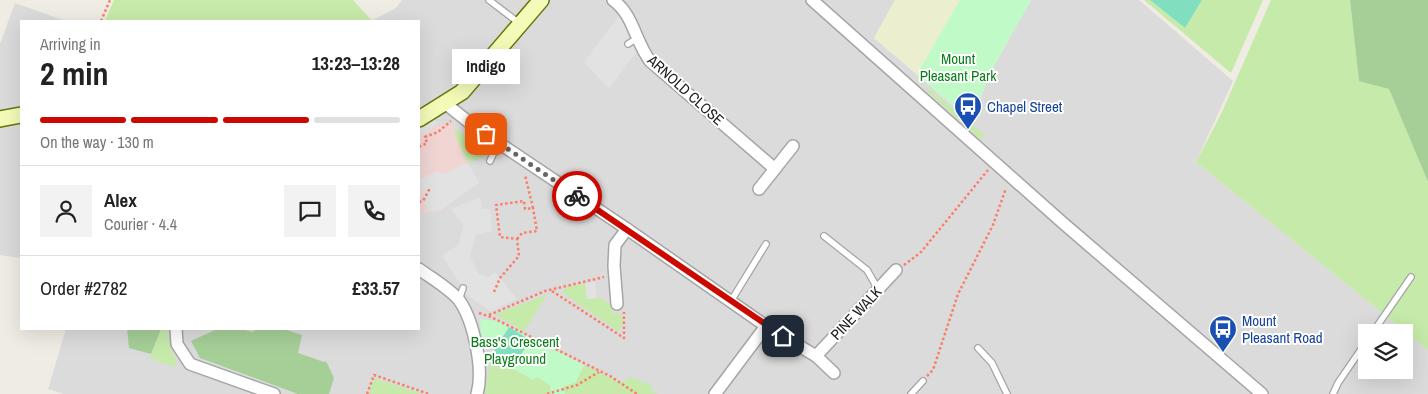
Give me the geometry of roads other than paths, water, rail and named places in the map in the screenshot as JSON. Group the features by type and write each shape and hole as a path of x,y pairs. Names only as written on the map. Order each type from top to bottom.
{"street":[{"path":"420,118 446,104 462,92 540,0"},
{"name":"ARNOLD CLOSE","path":"613,0 626,12 632,42 650,61 775,169"},
{"path":"812,0 1262,394"},
{"path":"446,104 475,127 499,141 766,326 816,356 834,373"},
{"path":"0,120 20,115"},
{"path":"759,190 793,146"},
{"path":"617,304 614,272 615,245 627,229"},
{"path":"420,270 459,300 473,333 480,368 476,394"},
{"name":"PINE WALK","path":"816,356 896,270"},
{"path":"715,394 766,326"},
{"path":"176,330 177,344 190,364 274,394"}],"lane":[{"path":"489,0 520,25"},
{"path":"490,161 499,141"},
{"path":"824,236 867,270 878,289"},
{"path":"731,301 766,244"},
{"path":"1379,324 1411,278"},
{"path":"459,300 463,288"},
{"path":"978,348 992,363 997,377 1007,394"},
{"path":"1333,394 1338,383 1358,354"},
{"path":"911,394 923,381"}],"place":[{"name":"Chapel Street","path":"968,130"},
{"name":"Indigo","path":"486,134"},
{"name":"Mount Pleasant Road","path":"1223,353"}],"park label":[{"name":"Mount Pleasant Park","path":"958,66"},
{"name":"Bass's Crescent Playground","path":"515,350"}]}
